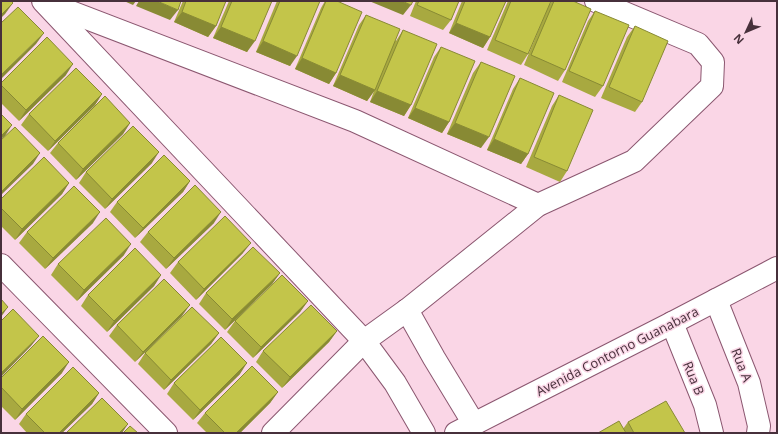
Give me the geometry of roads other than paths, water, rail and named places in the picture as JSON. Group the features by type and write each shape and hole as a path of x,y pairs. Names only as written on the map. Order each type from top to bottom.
{"street":[{"path":"44,1 355,121 538,205"},
{"path":"44,1 364,341 396,383 424,433"},
{"path":"273,433 364,341 407,310 538,205 634,161 712,86 713,62 698,44 596,1"},
{"path":"1,265 166,433"},
{"name":"Avenida Contorno Guanabara","path":"465,428 777,268"},
{"name":"Rua A","path":"716,300 749,383 759,426 758,433"},
{"path":"407,310 434,358 465,428"},
{"name":"Rua B","path":"672,323 705,405 712,433"}]}
